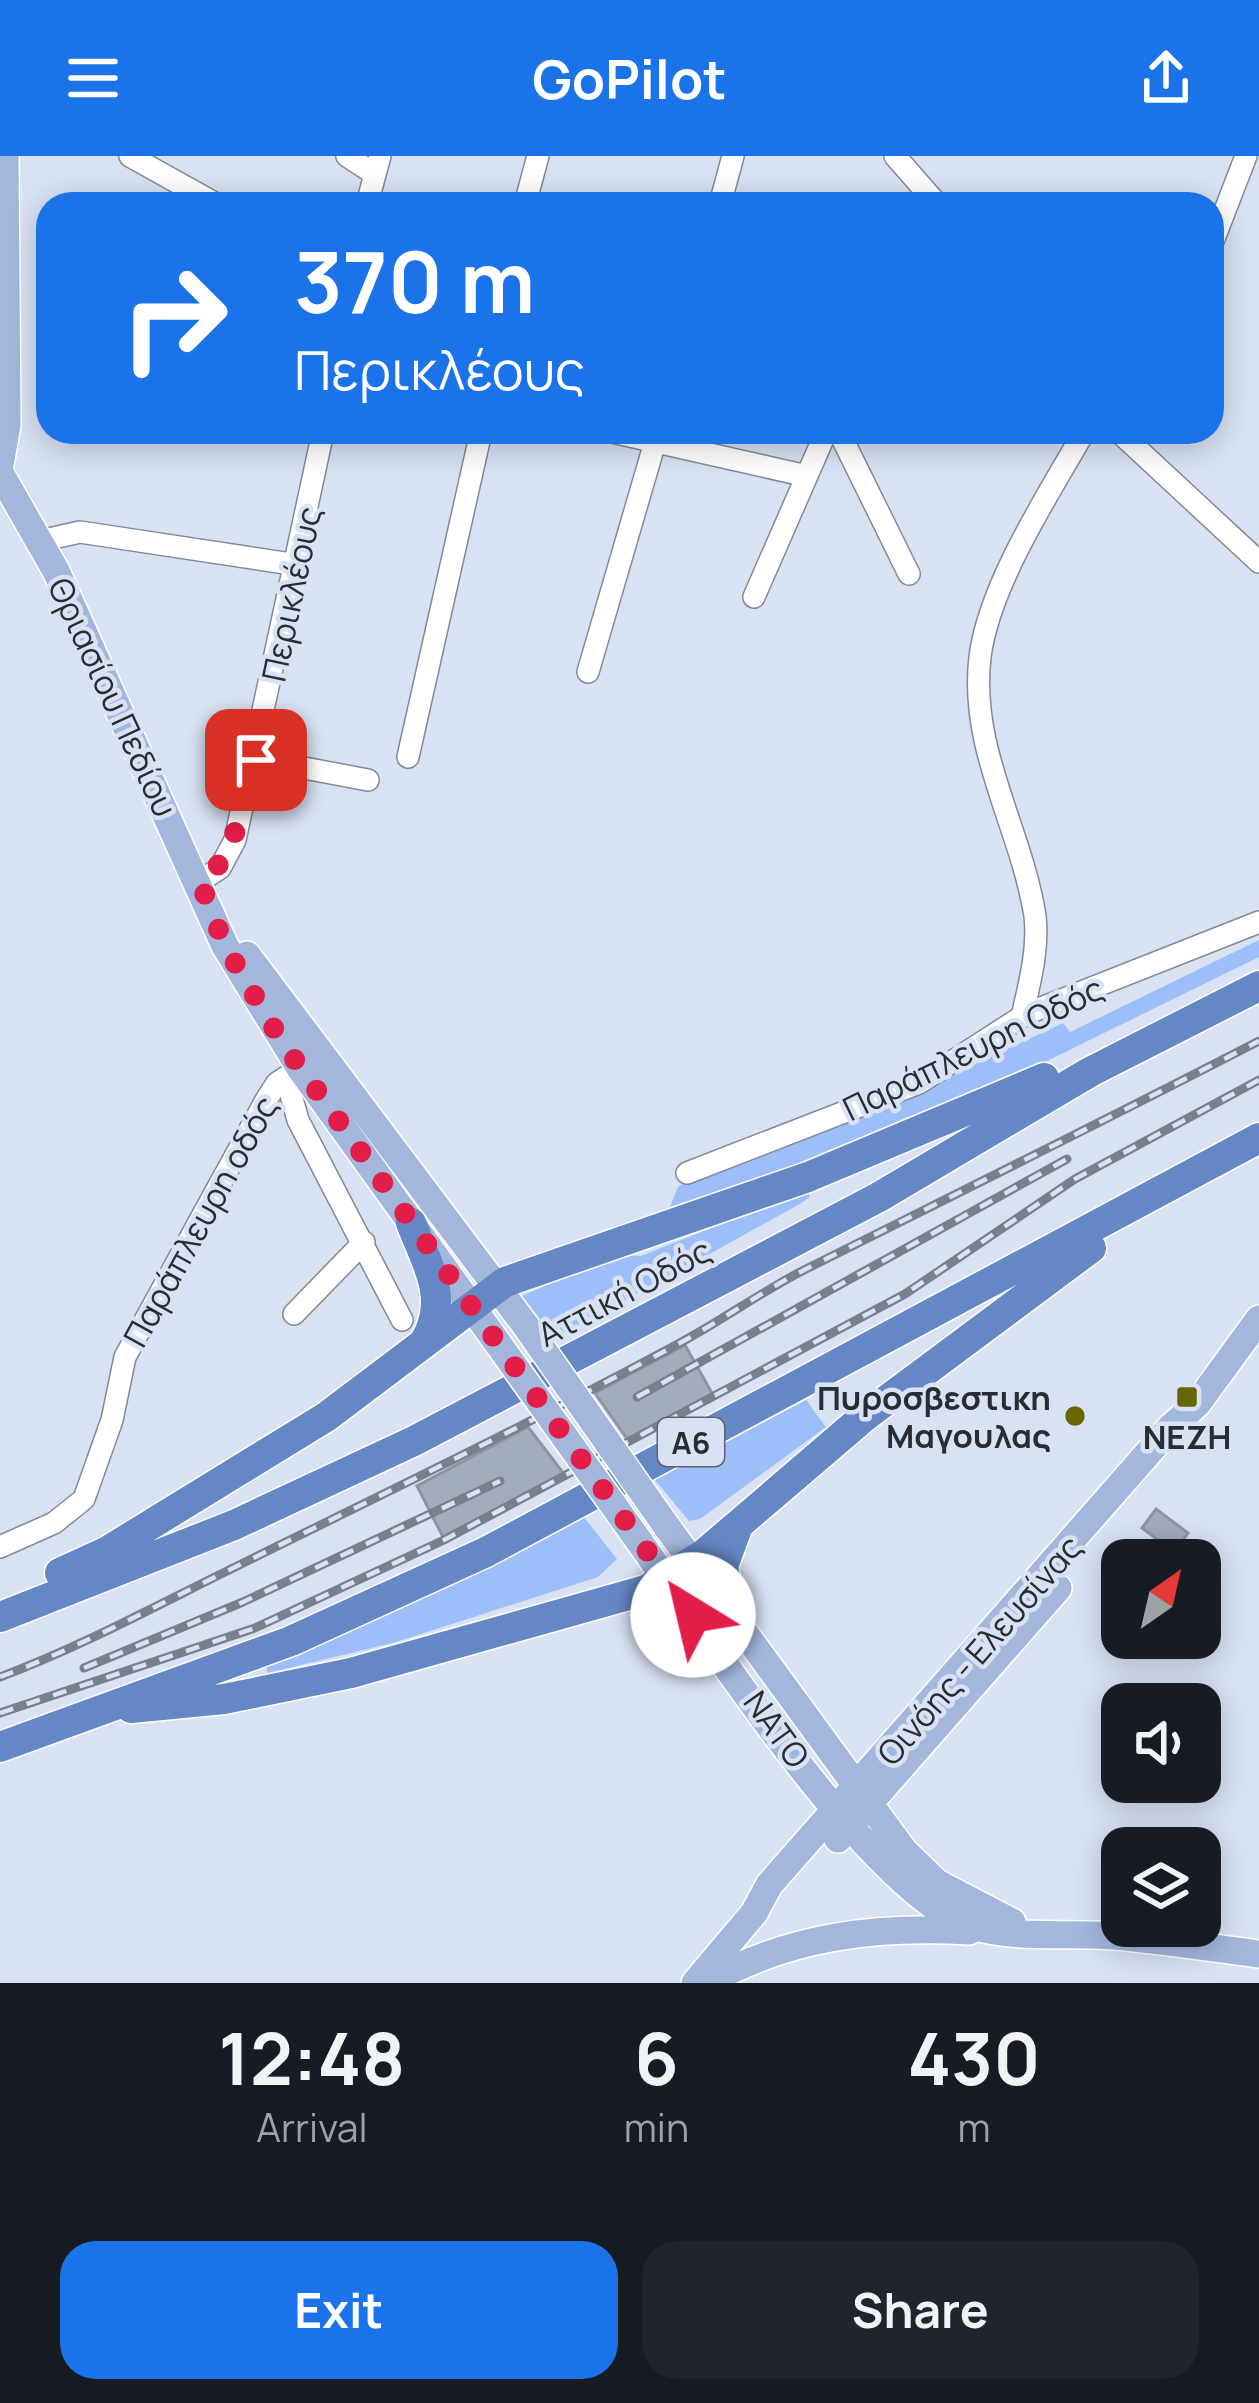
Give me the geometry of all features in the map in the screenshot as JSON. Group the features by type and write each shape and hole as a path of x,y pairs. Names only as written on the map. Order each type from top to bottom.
{"highway":[{"name":"Αττική Οδός","path":"0,1617 235,1525 414,1442 880,1198 1090,1072 1259,986"},
{"path":"0,1600 106,1552 267,1456 379,1381 498,1286 561,1258 808,1177 1043,1078 1090,1072"},
{"path":"113,1706 152,1710 351,1673 635,1594 678,1570 743,1521 984,1324 1076,1256 1164,1205 1256,1140"},
{"name":"Α6","path":"0,1747 291,1641 486,1552 1256,1140"},
{"path":"411,1223 438,1291 434,1326 423,1343"},
{"path":"731,1617 724,1554 743,1521"}],"main road":[{"path":"0,469 7,425 2,350 5,156"},
{"name":"Θριασίου Πεδίου","path":"0,469 40,541 220,925"},
{"name":"ΝΑΤΟ","path":"220,925 225,946 293,1073 411,1223 639,1541 731,1617 827,1750 853,1808 937,1883 998,1916 1063,1934"},
{"name":"ΝΑΤΟ","path":"220,925 498,1286 667,1528 678,1570 924,1899 965,1924 1001,1934 1063,1934 1259,1954"},
{"name":"Οινόης - Ελευσίνας","path":"853,1808 1140,1489 1181,1437 1197,1404 1259,1319"},
{"name":"Οινόης - Ελευσίνας","path":"853,1808 887,1756 1171,1427 1197,1404"},
{"path":"827,1750 861,1765 887,1756"},
{"path":"695,1983 754,1913 782,1896 853,1808"},
{"path":"707,1983 780,1946 927,1929 1001,1934"}],"street":[{"path":"130,156 194,192"},
{"path":"347,156 377,164"},
{"path":"528,192 538,156"},
{"path":"895,156 926,192"},
{"path":"1224,213 1246,156"},
{"path":"723,192 731,158"},
{"name":"Περικλέους","path":"200,882 228,856 256,760 321,444"},
{"path":"408,757 478,444"},
{"path":"589,672 655,444"},
{"path":"687,444 807,476"},
{"path":"754,598 821,444"},
{"path":"845,444 909,574"},
{"path":"1022,1017 1035,920 988,762 980,720 980,661 994,604 1078,444"},
{"path":"1132,444 1259,562"},
{"path":"40,541 80,532 298,565"},
{"path":"256,760 368,780"},
{"name":"Παράπλευρη Οδός","path":"687,1173 919,1083 1022,1017 1259,922"},
{"path":"293,1073 298,1120 402,1320"},
{"name":"Παράπλευρη οδός","path":"0,1547 54,1523 84,1499 107,1439 125,1357 231,1160 293,1073"},
{"path":"294,1314 364,1242"}],"shaded area":[{"path":"1259,940 1259,957 998,1085 860,1143 670,1207 678,1187 691,1178 886,1106 1063,1023 1070,1032"},
{"path":"807,1190 810,1197 798,1205 552,1341 522,1296 616,1255 641,1256"},
{"path":"806,1400 826,1427 700,1519 689,1521 655,1480"},
{"path":"583,1516 617,1559 598,1577 396,1642 268,1673 265,1664"}],"building":[{"path":"685,1345 713,1395 628,1440 595,1393"},
{"path":"528,1427 564,1474 443,1537 417,1486"},
{"path":"1156,1509 1188,1533 1184,1539 1157,1539 1142,1528"}],"railway":[{"path":"0,1677 117,1626 512,1430 678,1344 804,1270 1259,1041"},
{"path":"0,1713 255,1628 444,1540 905,1294 1075,1179 1259,1080"},
{"path":"637,1397 1067,1159"},
{"path":"84,1668 243,1602 500,1481"}],"place":[{"name":"ΝΕΖΗ","path":"1187,1397"},
{"name":"Πυροσβεστικη Μαγουλας","path":"1075,1416"}],"route":[{"path":"256,760 228,856 200,882 225,946 301,1069 693,1615"}]}
